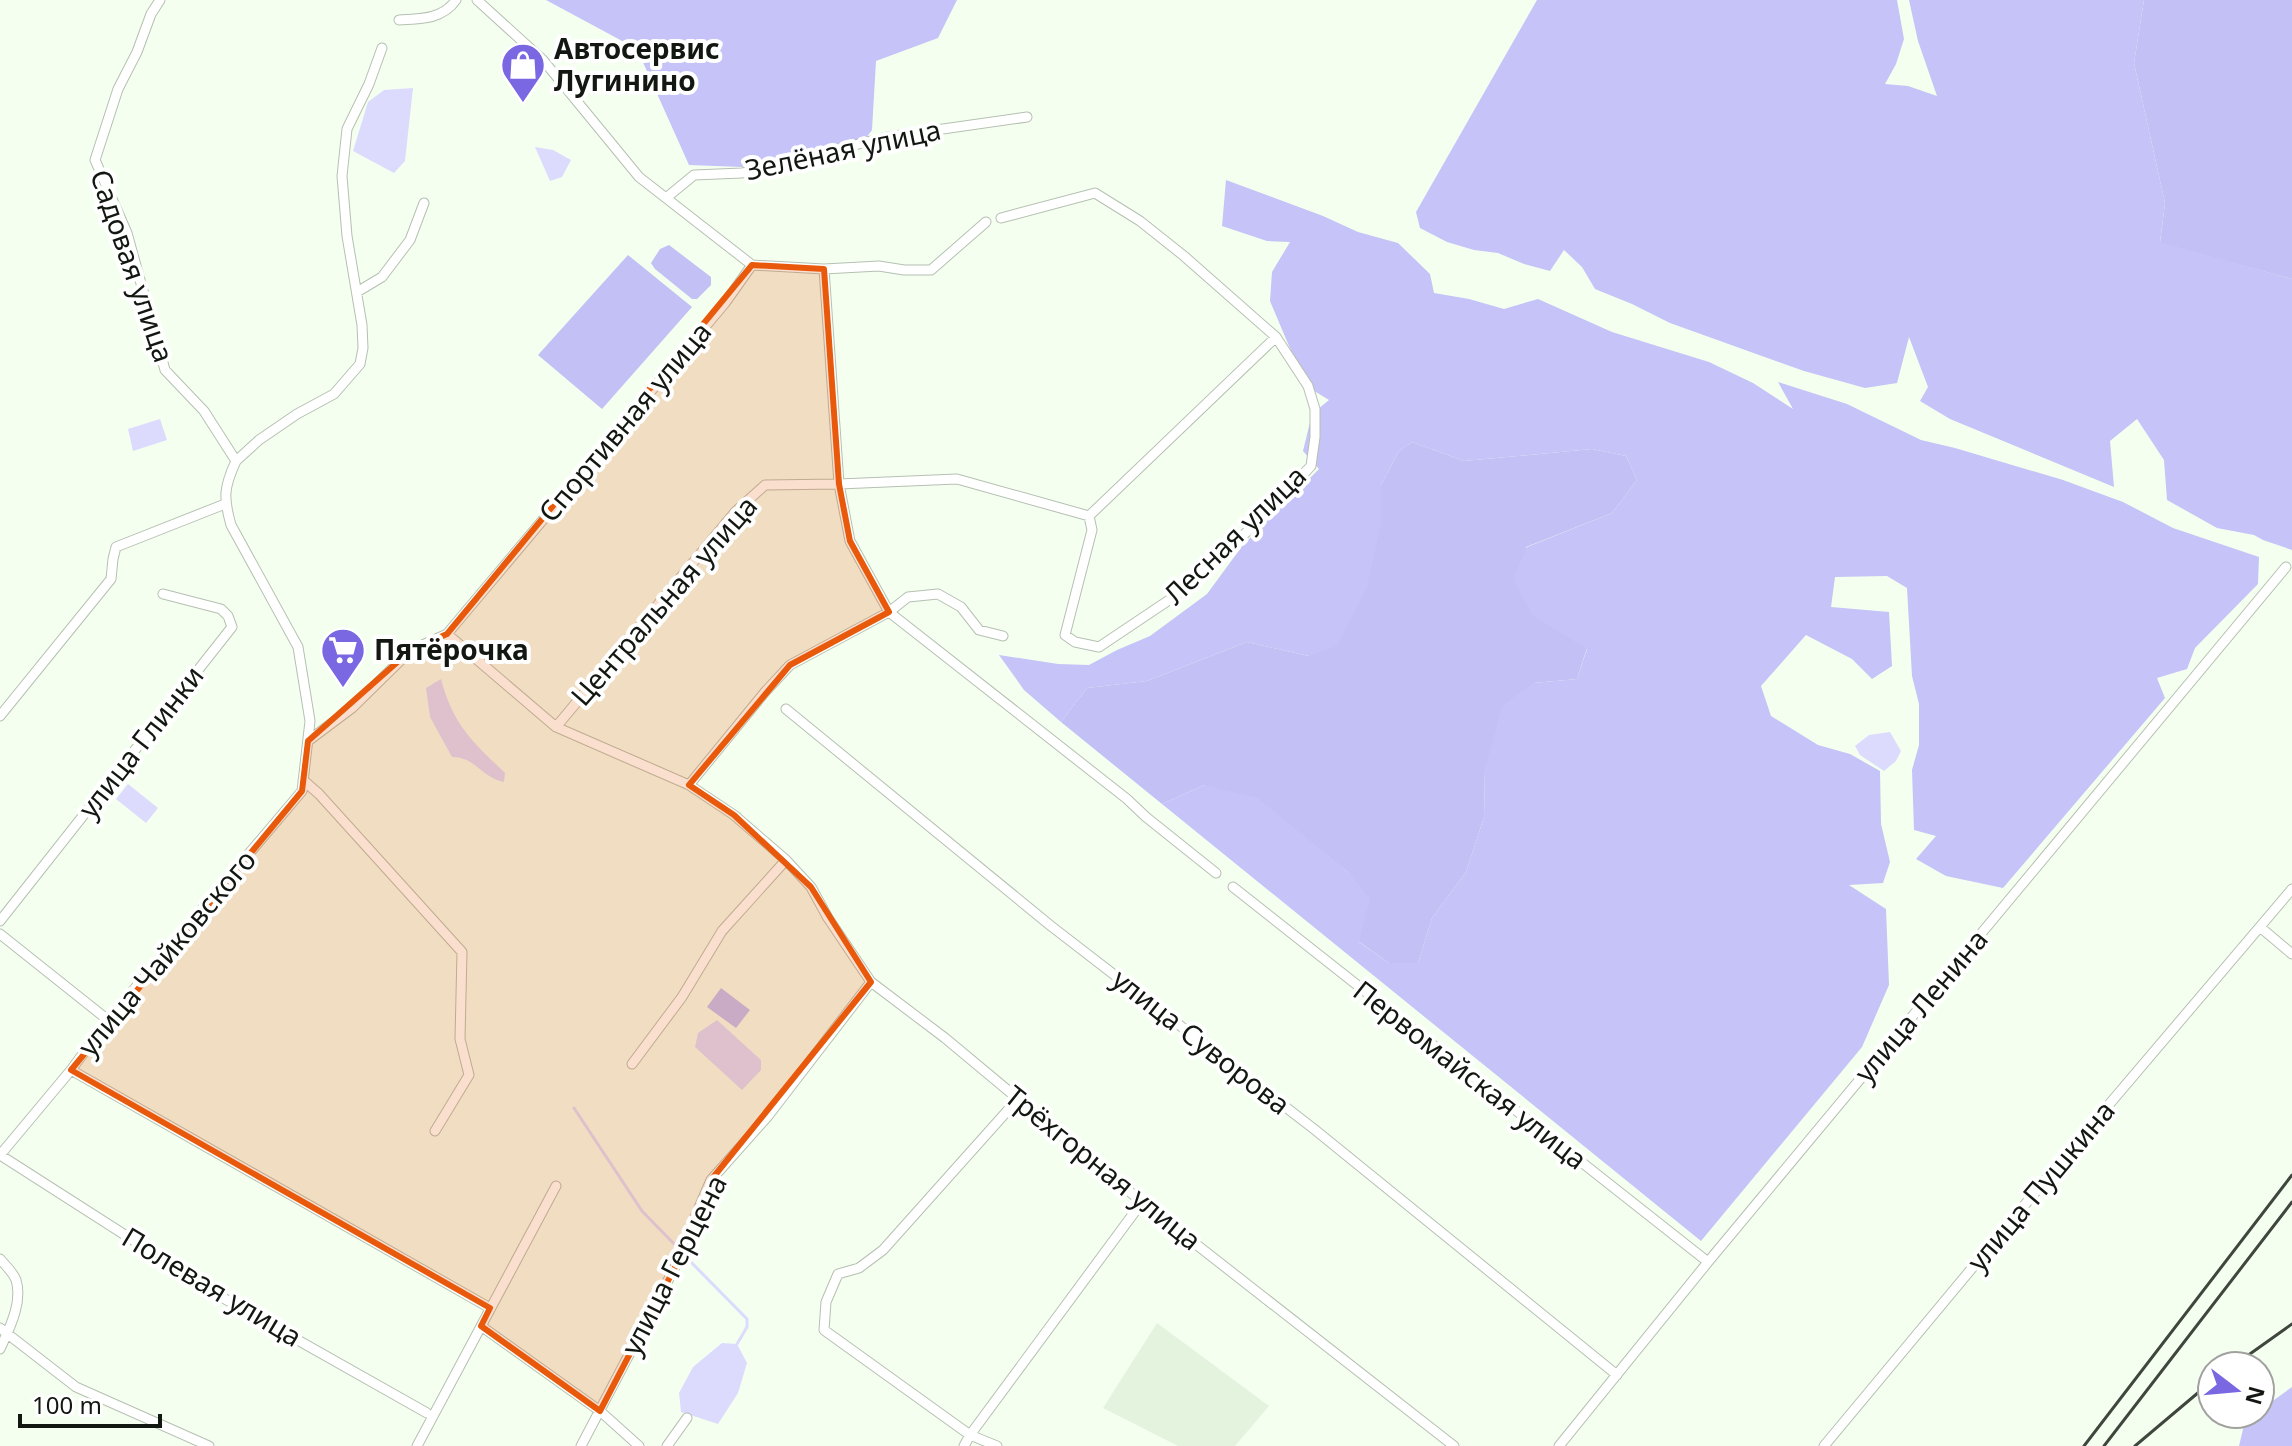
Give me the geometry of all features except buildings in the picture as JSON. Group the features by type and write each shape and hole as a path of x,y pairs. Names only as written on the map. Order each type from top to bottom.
{"street":[{"name":"Садовая улица","path":"160,0 118,89 95,160 127,233 165,370 204,411 236,461"},
{"path":"399,20 429,18 450,9 456,0"},
{"path":"477,0 543,60 639,177 752,265 824,269 879,266 931,270 986,222"},
{"path":"308,741 310,721 298,647 231,525 225,504 226,483 236,461 259,440 334,394 360,364 363,348 342,176 347,129 382,48"},
{"name":"Зелёная улица","path":"666,198 694,175 742,173 887,137 1027,117"},
{"path":"1001,218 1095,193 1140,221 1173,247 1276,337 1089,516"},
{"path":"357,292 382,277 410,240 424,203"},
{"name":"Спортивная улица","path":"308,741 352,708 411,650 447,634 725,303 752,265"},
{"path":"824,269 839,484 850,541 889,612 1216,873"},
{"name":"Лесная улица","path":"1089,516 1092,530 1065,635 1075,642 1099,647 1187,588 1262,518 1311,466 1315,409 1308,386 1276,337"},
{"name":"Центральная улица","path":"556,727 736,511 765,485 957,479 1089,516"},
{"path":"0,716 111,579 116,547 225,504"},
{"name":"улица Ленина","path":"1559,1446 1708,1262 2286,567"},
{"name":"улица Глинки","path":"0,921 232,627 221,609 163,594"},
{"path":"689,785 790,665 889,612 908,597 938,594 961,607 979,630 1003,636"},
{"name":"Трёхгорная улица","path":"447,634 556,727 689,785 734,815 786,860 811,887 871,982 945,1038 1142,1202 1454,1446"},
{"name":"улица Суворова","path":"786,709 1051,926 1314,1129 1617,1375"},
{"name":"улица Чайковского","path":"0,1155 108,1020 302,791 308,741"},
{"path":"303,780 462,952 460,1039 469,1075 435,1131"},
{"path":"632,1064 682,997 722,931 786,860"},
{"name":"Первомайская улица","path":"1233,887 1708,1262"},
{"name":"улица Пушкина","path":"1824,1446 2292,889"},
{"path":"2260,927 2292,954"},
{"path":"0,934 108,1020"},
{"name":"улица Герцена","path":"581,1446 694,1231 695,1217 711,1180 768,1116 871,982"},
{"path":"71,1070 490,1308"},
{"path":"997,1446 970,1435 824,1330 826,1302 838,1274 859,1268 883,1250 1017,1100"},
{"name":"Полевая улица","path":"0,1155 225,1299 427,1413"},
{"path":"417,1446 556,1186"},
{"path":"964,1446 1142,1202"},
{"path":"0,1259 15,1278 17,1295 15,1312 4,1330 0,1349"},
{"path":"481,1326 600,1411 639,1446"},
{"path":"4,1330 76,1387 209,1446"},
{"path":"667,1446 687,1418"}],"highlighted area":[{"path":"752,265 824,269 839,484 850,541 889,612 790,665 689,785 734,815 811,887 871,982 711,1180 694,1231 600,1411 481,1326 490,1308 71,1070 302,791 308,741 411,650 447,634"}],"shaded area":[{"path":"546,0 957,0 938,38 876,61 872,130 860,146 785,156 742,167 689,165 637,49"},
{"path":"1537,0 1897,0 1904,39 1885,84 1908,86 1937,96 1918,41 1909,0 2144,0 2134,63 2165,203 2160,242 2292,279 2292,550 2254,535 2217,528 2167,500 2164,460 2137,419 2110,441 2114,487 1950,419 1920,401 1928,387 1909,337 1897,383 1865,388 1804,371 1670,323 1595,289 1582,267 1564,250 1550,271 1498,253 1447,242 1420,228 1416,212"},
{"path":"2144,0 2292,0 2292,279 2160,243 2165,203 2134,63"},
{"path":"413,88 405,161 394,173 353,151 368,102 384,90"},
{"path":"535,147 553,150 571,160 562,177 550,181"},
{"path":"1226,180 1358,232 1398,243 1430,274 1434,293 1504,309 1538,299 1612,332 1709,362 1753,383 1793,409 1778,382 1847,404 1921,440 2063,480 2123,502 2173,528 2259,557 2258,584 2195,648 2187,669 2157,678 2165,698 2003,888 1946,876 1916,859 1936,836 1914,830 1912,770 1919,745 1919,704 1912,676 1907,588 1887,576 1835,577 1831,607 1889,612 1892,666 1872,679 1852,659 1806,635 1761,686 1771,716 1818,745 1850,754 1880,771 1881,824 1890,862 1883,883 1849,885 1886,909 1889,985 1862,1047 1701,1241 1162,804 1204,785 1258,798 1349,873 1370,898 1359,942 1389,963 1418,963 1432,918 1466,872 1484,817 1485,769 1502,706 1533,683 1577,679 1587,649 1533,616 1513,579 1527,547 1612,513 1637,480 1626,456 1592,449 1464,461 1412,442 1399,451 1381,485 1381,523 1367,588 1337,646 1309,656 1247,642 1147,681 1087,688 1061,722 1024,690 999,655 1058,664 1089,665 1150,636 1207,594 1243,545 1319,469 1303,451 1312,414 1329,400 1311,389 1300,372 1270,301 1272,272 1290,242 1267,241 1222,226"},
{"path":"669,245 711,277 711,285 697,299 692,299 651,263 660,249"},
{"path":"628,255 692,307 602,409 538,355"},
{"path":"160,419 167,440 133,451 128,429"},
{"path":"1412,442 1464,461 1592,449 1626,456 1637,480 1612,513 1526,547 1566,635 1587,648 1577,679 1533,683 1485,769 1484,817 1466,872 1432,918 1418,963 1389,963 1358,941 1349,873 1305,838 1204,785 1162,804 1061,722 1087,688 1147,681 1247,642 1309,656 1381,523 1381,485 1399,451"},
{"path":"441,679 458,721 505,773 504,782 489,776 467,760 452,757 430,717 426,688"},
{"path":"1890,732 1901,751 1896,761 1884,771 1860,755 1855,746 1869,735"},
{"path":"128,784 158,808 146,823 116,799"},
{"path":"721,988 750,1010 736,1028 707,1007"},
{"path":"717,1020 761,1060 761,1070 742,1090 695,1047 698,1033"},
{"path":"1157,1323 1269,1406 1235,1446 1178,1446 1103,1408"},
{"path":"722,1343 737,1344 747,1363 738,1393 718,1424 681,1412 679,1393 693,1367"},
{"path":"2292,1387 2292,1446 2239,1446 2243,1430 2276,1430 2276,1398"}],"waterway":[{"path":"574,1108 642,1211 680,1250"},
{"path":"685,1256 747,1319 747,1327 737,1344"}],"railway":[{"path":"2084,1446 2292,1175"},
{"path":"2104,1446 2292,1202"},
{"path":"2255,1350 2292,1324"},
{"path":"2135,1446 2196,1395"}],"place":[{"name":"Автосервис Лугинино","path":"523,104"},
{"name":"Пятёрочка","path":"343,689"}]}
